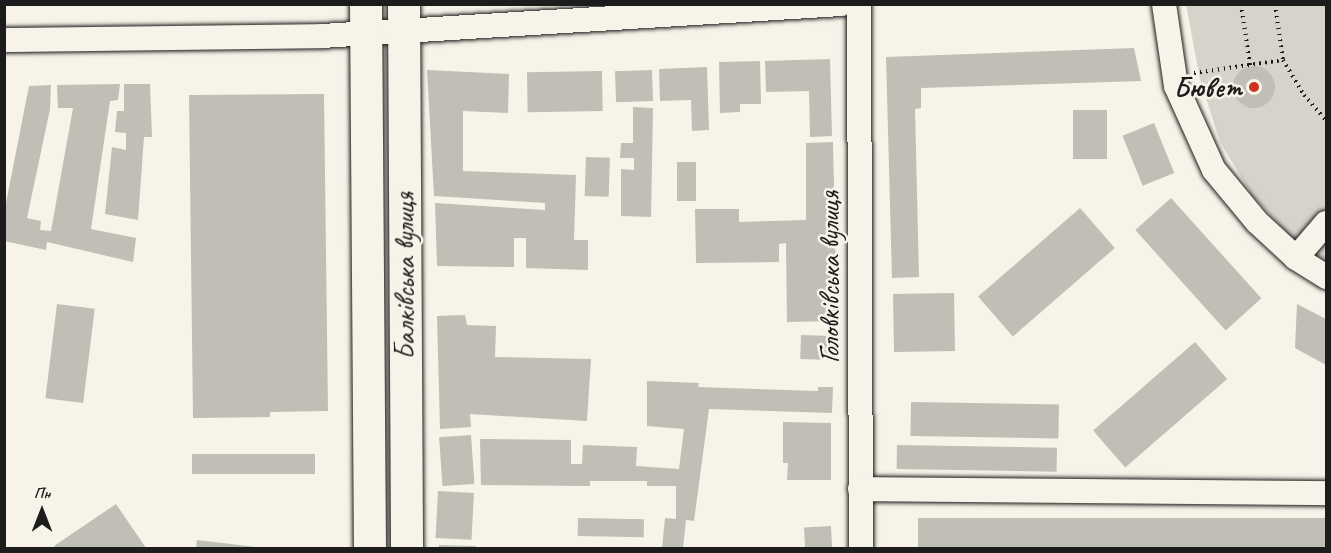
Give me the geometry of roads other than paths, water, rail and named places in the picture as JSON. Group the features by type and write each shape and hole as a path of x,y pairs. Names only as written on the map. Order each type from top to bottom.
{"main road":[{"name":"Балківська вулиця","path":"404,18 407,549"},
{"name":"Балківська вулиця","path":"366,19 370,549"}],"street":[{"path":"4,40 366,19 841,4"},
{"name":"Головківська вулиця","path":"859,4 861,549"},
{"path":"1164,4 1174,76 1214,170 1257,222 1296,258 1326,277"},
{"path":"1296,258 1326,223"},
{"path":"860,489 1326,493"}],"place":[{"name":"Бювет","path":"1254,87"}]}
